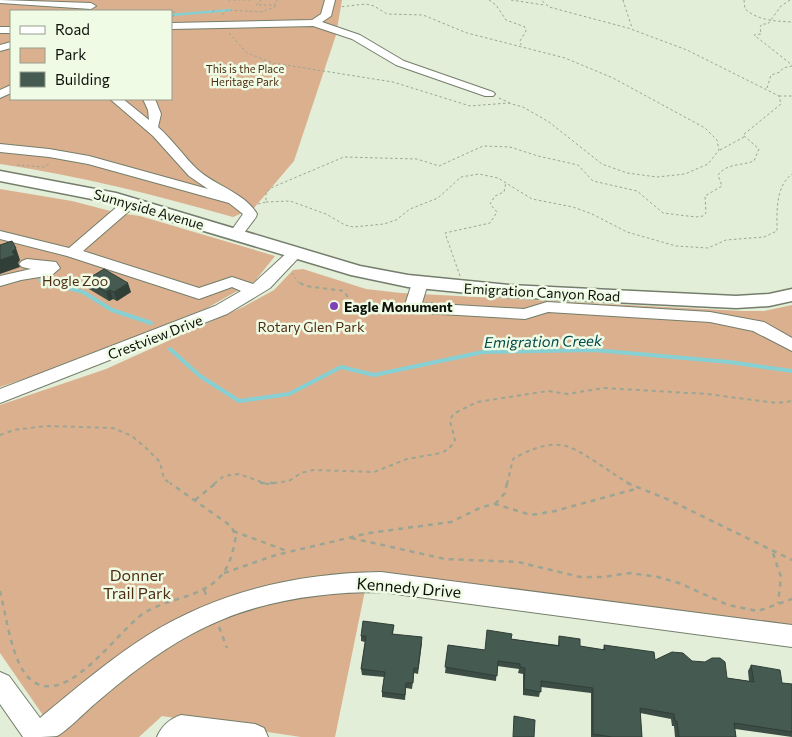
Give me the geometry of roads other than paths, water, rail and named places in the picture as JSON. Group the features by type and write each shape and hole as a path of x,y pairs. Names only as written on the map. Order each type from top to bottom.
{"main road":[{"name":"Sunnyside Avenue","path":"0,176 68,188 130,202 296,252"},
{"name":"Emigration Canyon Road","path":"296,252 358,271 420,283 464,288 736,302 769,300 792,295"}],"street":[{"path":"0,0 92,6"},
{"path":"314,23 324,18 330,2"},
{"path":"172,28 314,23 356,37 400,63 489,94"},
{"path":"117,100 151,128 194,172 241,204 250,214 236,234"},
{"path":"150,100 153,104 156,119 151,128"},
{"path":"0,148 49,153 89,160 241,204"},
{"path":"0,281 20,275 47,272 51,267 57,266 130,202"},
{"path":"0,235 73,253 199,294 232,282 256,290"},
{"name":"Crestview Drive","path":"0,396 205,318 234,304 256,290 296,252"},
{"path":"27,264 44,263 51,265 51,267"},
{"path":"420,283 412,308 525,314 547,307 710,317 758,326 792,345"},
{"name":"Kennedy Drive","path":"37,737 137,656 176,631 246,600 302,586 357,581 381,582 792,636"},
{"path":"0,684 37,737"},
{"path":"170,737 181,727 247,737"}],"waterway":[{"path":"172,15 231,10"},
{"name":"Emigration Creek","path":"40,280 54,284"},
{"name":"Emigration Creek","path":"50,283 83,292 112,310 151,323"},
{"name":"Emigration Creek","path":"170,349 200,376 239,401 289,394 341,367 374,375 483,352 594,350 729,362 792,371"}],"place":[{"name":"Eagle Monument","path":"334,306"}],"park label":[{"name":"This is the Place Heritage Park","path":"245,74"},
{"name":"Hogle Zoo","path":"75,280"},
{"name":"Rotary Glen Park","path":"311,326"},
{"name":"Donner Trail Park","path":"137,583"}]}
